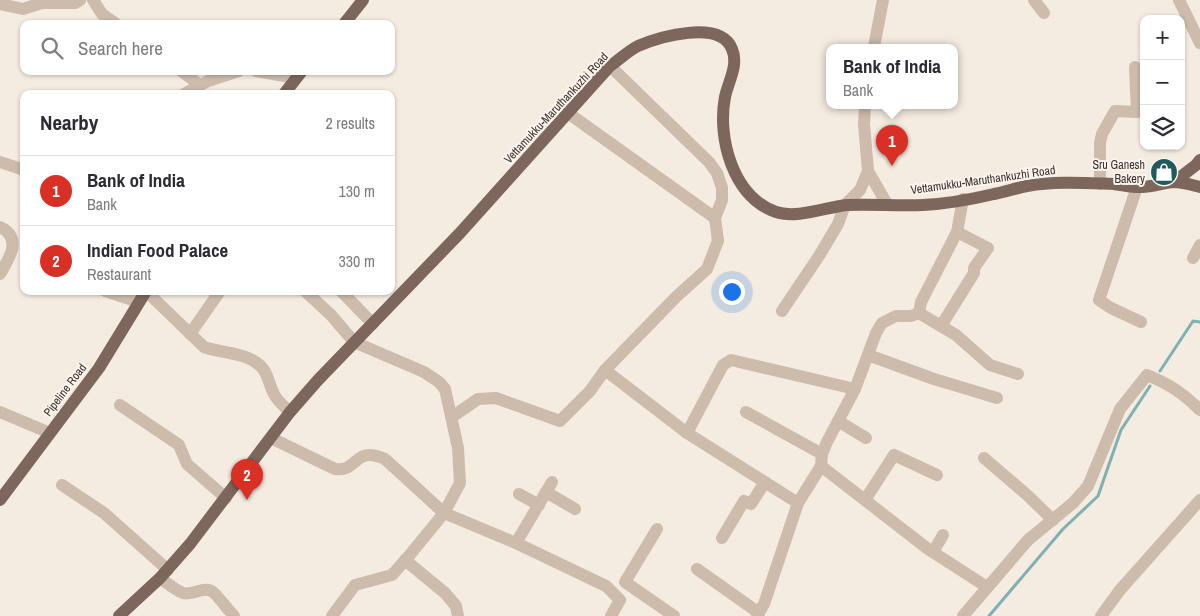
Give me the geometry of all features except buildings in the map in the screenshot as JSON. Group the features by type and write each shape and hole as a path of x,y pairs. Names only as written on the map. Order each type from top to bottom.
{"main road":[{"path":"347,20 363,0"},
{"name":"Vettamukku-Maruthankuzhi Road","path":"119,616 164,574 226,498 290,412 318,380 460,234 610,66 636,48 655,39 696,32 723,38 732,49 734,67 725,97 723,119 729,157 738,180 751,196 764,206 778,213 826,210 844,206 924,205 994,194 1026,186 1047,184 1100,184 1137,187 1174,182"},
{"path":"287,90 299,75"},
{"path":"1174,182 1200,160"},
{"path":"1174,182 1200,187"},
{"name":"Pipeline Road","path":"0,500 99,368 143,295"}],"street":[{"path":"0,4 23,9 42,4 80,0"},
{"path":"93,0 102,14 110,20"},
{"path":"875,44 883,0"},
{"path":"1034,0 1044,13"},
{"path":"1179,0 1200,43"},
{"path":"452,417 478,399 496,398 560,421 590,391 605,370 676,297 707,269 718,241 715,218 722,200 722,188 717,174 709,162 610,66"},
{"path":"1100,184 1100,143 1102,134 1115,111 1137,112 1136,67"},
{"path":"186,75 200,85"},
{"path":"191,90 228,75"},
{"path":"865,109 864,124 868,171 887,204"},
{"path":"568,113 715,218"},
{"path":"0,162 20,169"},
{"path":"782,311 838,224 844,206 860,190 868,171"},
{"path":"1137,187 1100,300 1111,308 1141,322"},
{"path":"919,313 921,302 958,232 963,199"},
{"path":"0,227 6,230 12,238 12,253 0,274"},
{"path":"941,326 974,273 974,268 988,248 958,232"},
{"path":"1193,258 1200,245"},
{"path":"117,295 139,302"},
{"path":"150,295 204,348 246,357 256,362 265,370 275,396 290,412"},
{"path":"190,334 217,295"},
{"path":"309,295 331,315 354,342 424,372 439,382 445,389 458,448 460,482 444,513 392,575 355,585 332,616"},
{"path":"345,295 373,324"},
{"path":"919,313 956,335 990,365 1018,374"},
{"path":"697,569 758,615 764,604 798,503 855,389 882,323 896,316 911,316 919,313"},
{"path":"868,354 934,379 997,398"},
{"path":"687,433 723,365 731,360 855,389"},
{"path":"605,370 687,433 798,503"},
{"path":"963,616 1028,540 1053,520 1088,486 1120,409 1147,375 1168,384 1186,395 1200,410"},
{"path":"120,405 179,445 187,464 226,498"},
{"path":"0,412 50,433"},
{"path":"746,412 821,460 865,500 933,552 987,587"},
{"path":"838,421 866,438"},
{"path":"272,438 335,469 342,470 348,468 357,459 365,455 374,455 384,459 444,513 516,543 606,586 620,600 611,616"},
{"path":"865,500 894,456 937,475"},
{"path":"984,458 1053,520"},
{"path":"722,538 744,501 751,504 765,482"},
{"path":"62,485 104,513 164,574 174,588 185,594 204,590 213,592 234,616"},
{"path":"516,543 549,487 575,509"},
{"path":"519,494 539,505"},
{"path":"1100,616 1120,590 1200,500"},
{"path":"657,529 625,582 674,616"},
{"path":"933,552 943,535"},
{"path":"405,560 445,593 456,606 458,616"}],"waterway":[{"path":"1160,371 1193,321 1200,322"},
{"path":"989,616 1063,529 1098,496 1121,430 1150,386"}],"place":[{"name":"Bank of India","path":"892,166"},
{"name":"Sru Ganesh Bakery","path":"1164,172"},
{"name":"Indian Food Palace","path":"247,500"}]}
